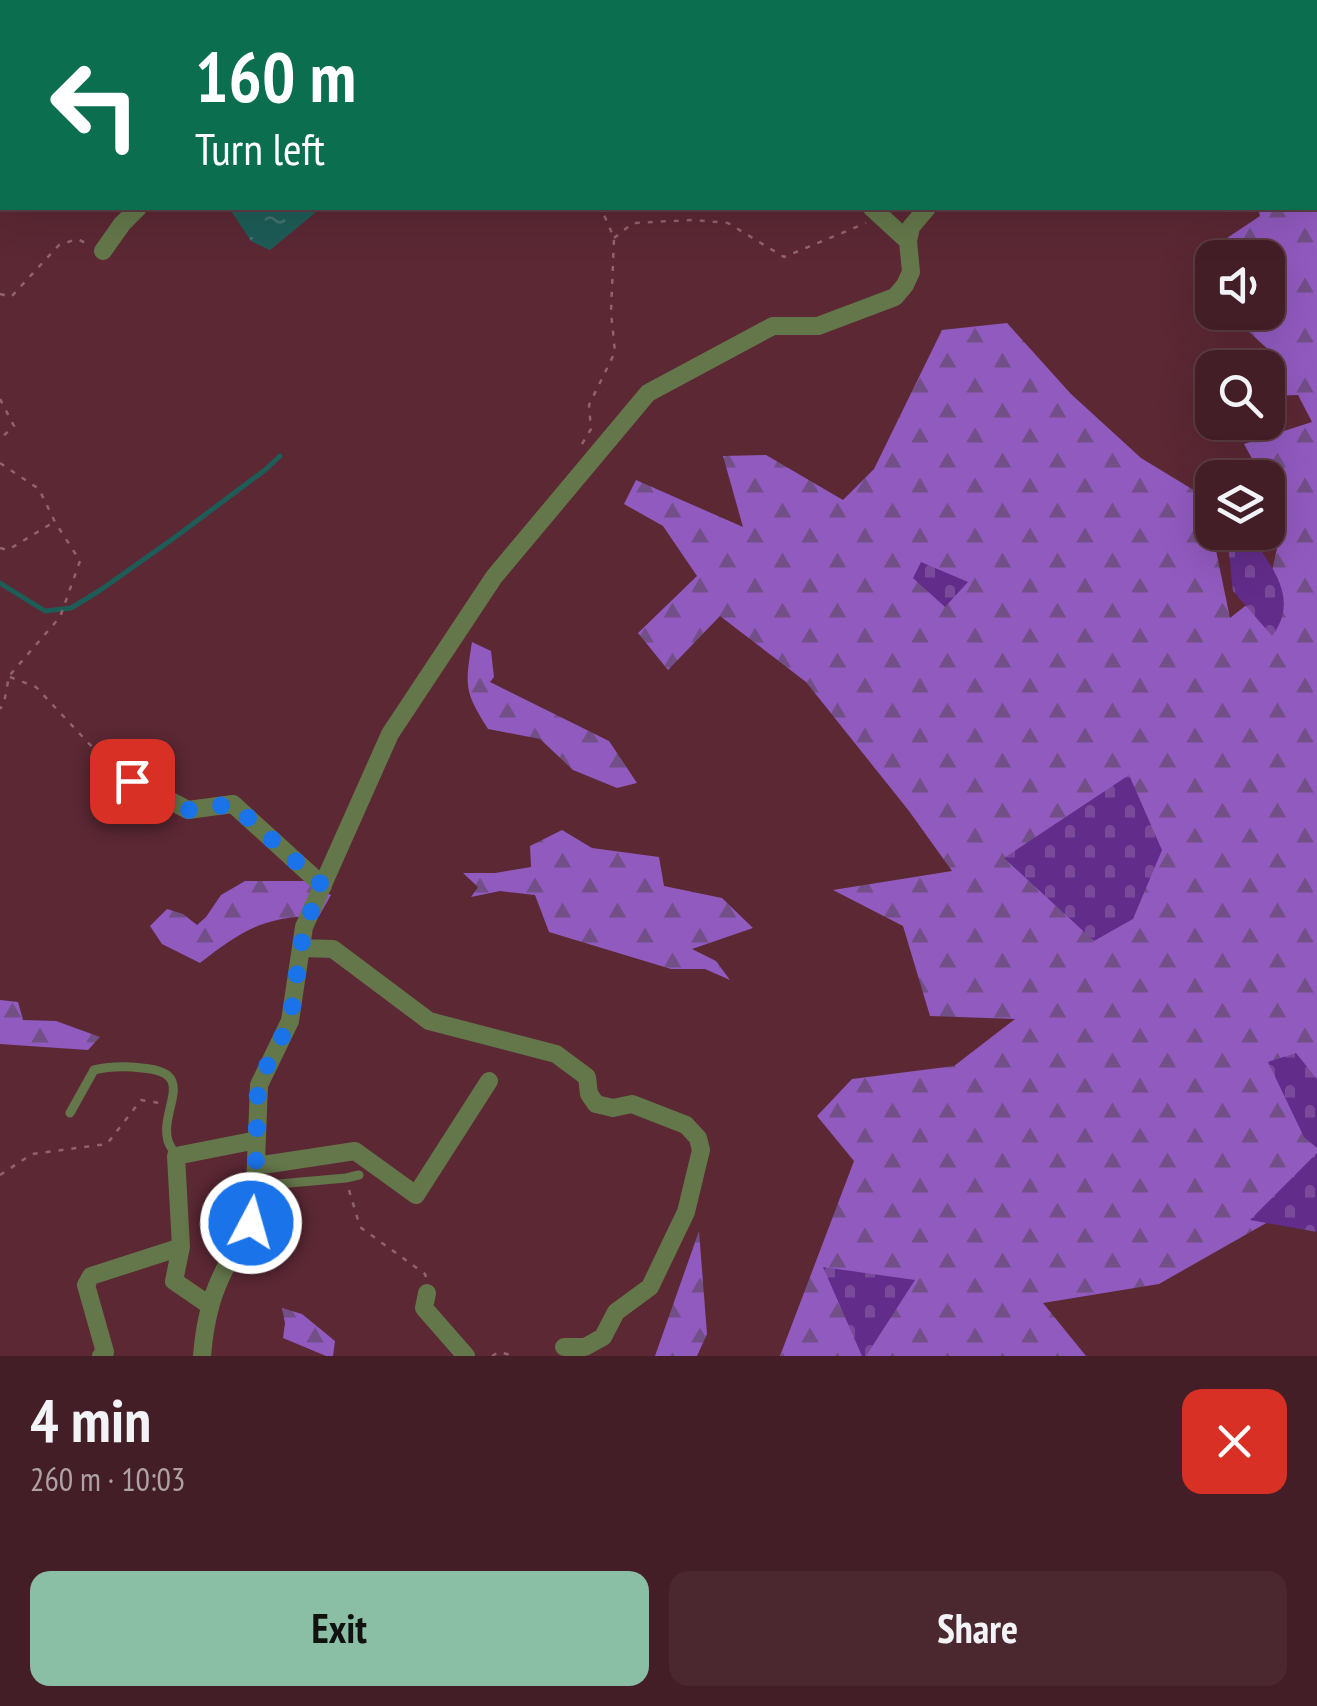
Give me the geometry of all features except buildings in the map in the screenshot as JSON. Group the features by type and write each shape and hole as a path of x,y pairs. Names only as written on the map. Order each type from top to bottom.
{"street":[{"path":"112,210 122,224"},
{"path":"103,251 136,210"},
{"path":"202,1356 209,1304 254,1213 258,1084 290,1021 304,927 390,734 494,577 648,394 773,326 818,326 895,297 911,272 911,227 925,210"},
{"path":"877,212 908,241"},
{"path":"167,799 188,810 233,804 323,886"},
{"path":"301,948 334,949 429,1021 556,1054 588,1077 589,1094 596,1104 613,1108 632,1104 686,1125 698,1138 701,1150 686,1212 650,1287 616,1312 603,1337 585,1347 564,1347"},
{"path":"256,1166 356,1151 416,1195 489,1080"},
{"path":"209,1304 174,1281 180,1247 176,1156 257,1140"},
{"path":"102,1356 105,1352 86,1285 91,1276 180,1247"},
{"path":"427,1294 424,1308 466,1356"}],"lane":[{"path":"70,1113 94,1070 115,1066 160,1069 174,1084 167,1139 176,1156"},
{"path":"256,1186 359,1175"}],"path":[{"path":"583,443 591,430 589,406 616,352 610,312 614,238 602,210"},
{"path":"614,238 633,222 728,222 784,257 877,212"},
{"path":"0,294 11,296 59,245 77,239 103,251"},
{"path":"0,400 14,426 0,439"},
{"path":"0,464 39,488 80,561 60,617 9,676 0,709"},
{"path":"0,548 8,550 55,522"},
{"path":"9,676 36,687 110,766 153,796 167,799"},
{"path":"0,1175 32,1154 107,1144 141,1100 172,1105"},
{"path":"346,1178 360,1227 426,1274 427,1294"},
{"path":"492,1356 499,1352 514,1356"}],"green space":[{"path":"1258,210 1317,210 1317,1194 1159,1284 1043,1303 1086,1356 780,1356 854,1161 817,1116 852,1079 954,1066 1015,1019 930,1016 903,926 833,890 952,871 806,682 720,616 668,670 638,633 697,576 663,526 624,504 636,480 743,527 723,456 766,455 843,500 874,469 942,330 1007,323 1071,394 1141,458 1195,491 1195,550 1216,550 1230,618 1268,588 1277,550 1285,550 1285,460 1253,460 1244,444 1285,440 1285,431 1312,422 1298,395 1285,395 1285,350 1269,350 1247,330 1285,330 1285,240 1227,238 1260,216"},
{"path":"1229,550 1260,550 1283,595 1284,608 1272,636 1233,591"},
{"path":"921,562 968,582 945,607 913,578"},
{"path":"472,642 491,651 494,677 490,682 609,741 637,783 617,788 573,770 540,739 488,729 468,688"},
{"path":"1129,775 1162,850 1133,919 1094,941 1004,858"},
{"path":"562,830 592,848 659,857 664,886 722,898 753,928 692,949 716,961 730,980 705,969 671,969 549,932 535,895 500,891 471,897 478,887 463,873 531,867 530,846"},
{"path":"245,881 306,881 331,895 319,916 255,927 200,963 162,944 150,926 167,909 183,914 197,925 221,895"},
{"path":"0,1000 18,1002 23,1020 56,1021 100,1037 88,1050 0,1044"},
{"path":"1296,1053 1317,1079 1317,1148 1304,1137 1268,1062"},
{"path":"1317,1153 1317,1232 1250,1220"},
{"path":"699,1231 707,1334 697,1356 655,1356"},
{"path":"823,1267 915,1280 866,1356 862,1356"},
{"path":"282,1308 302,1314 335,1341 333,1356 283,1338"}],"water":[{"path":"230,210 319,210 270,250 251,241"}],"waterway":[{"path":"0,583 45,611 71,608 174,538 280,456"}],"route":[{"path":"132,781 153,796 188,810 233,804 323,886 304,927 290,1021 258,1084 251,1223"}]}
